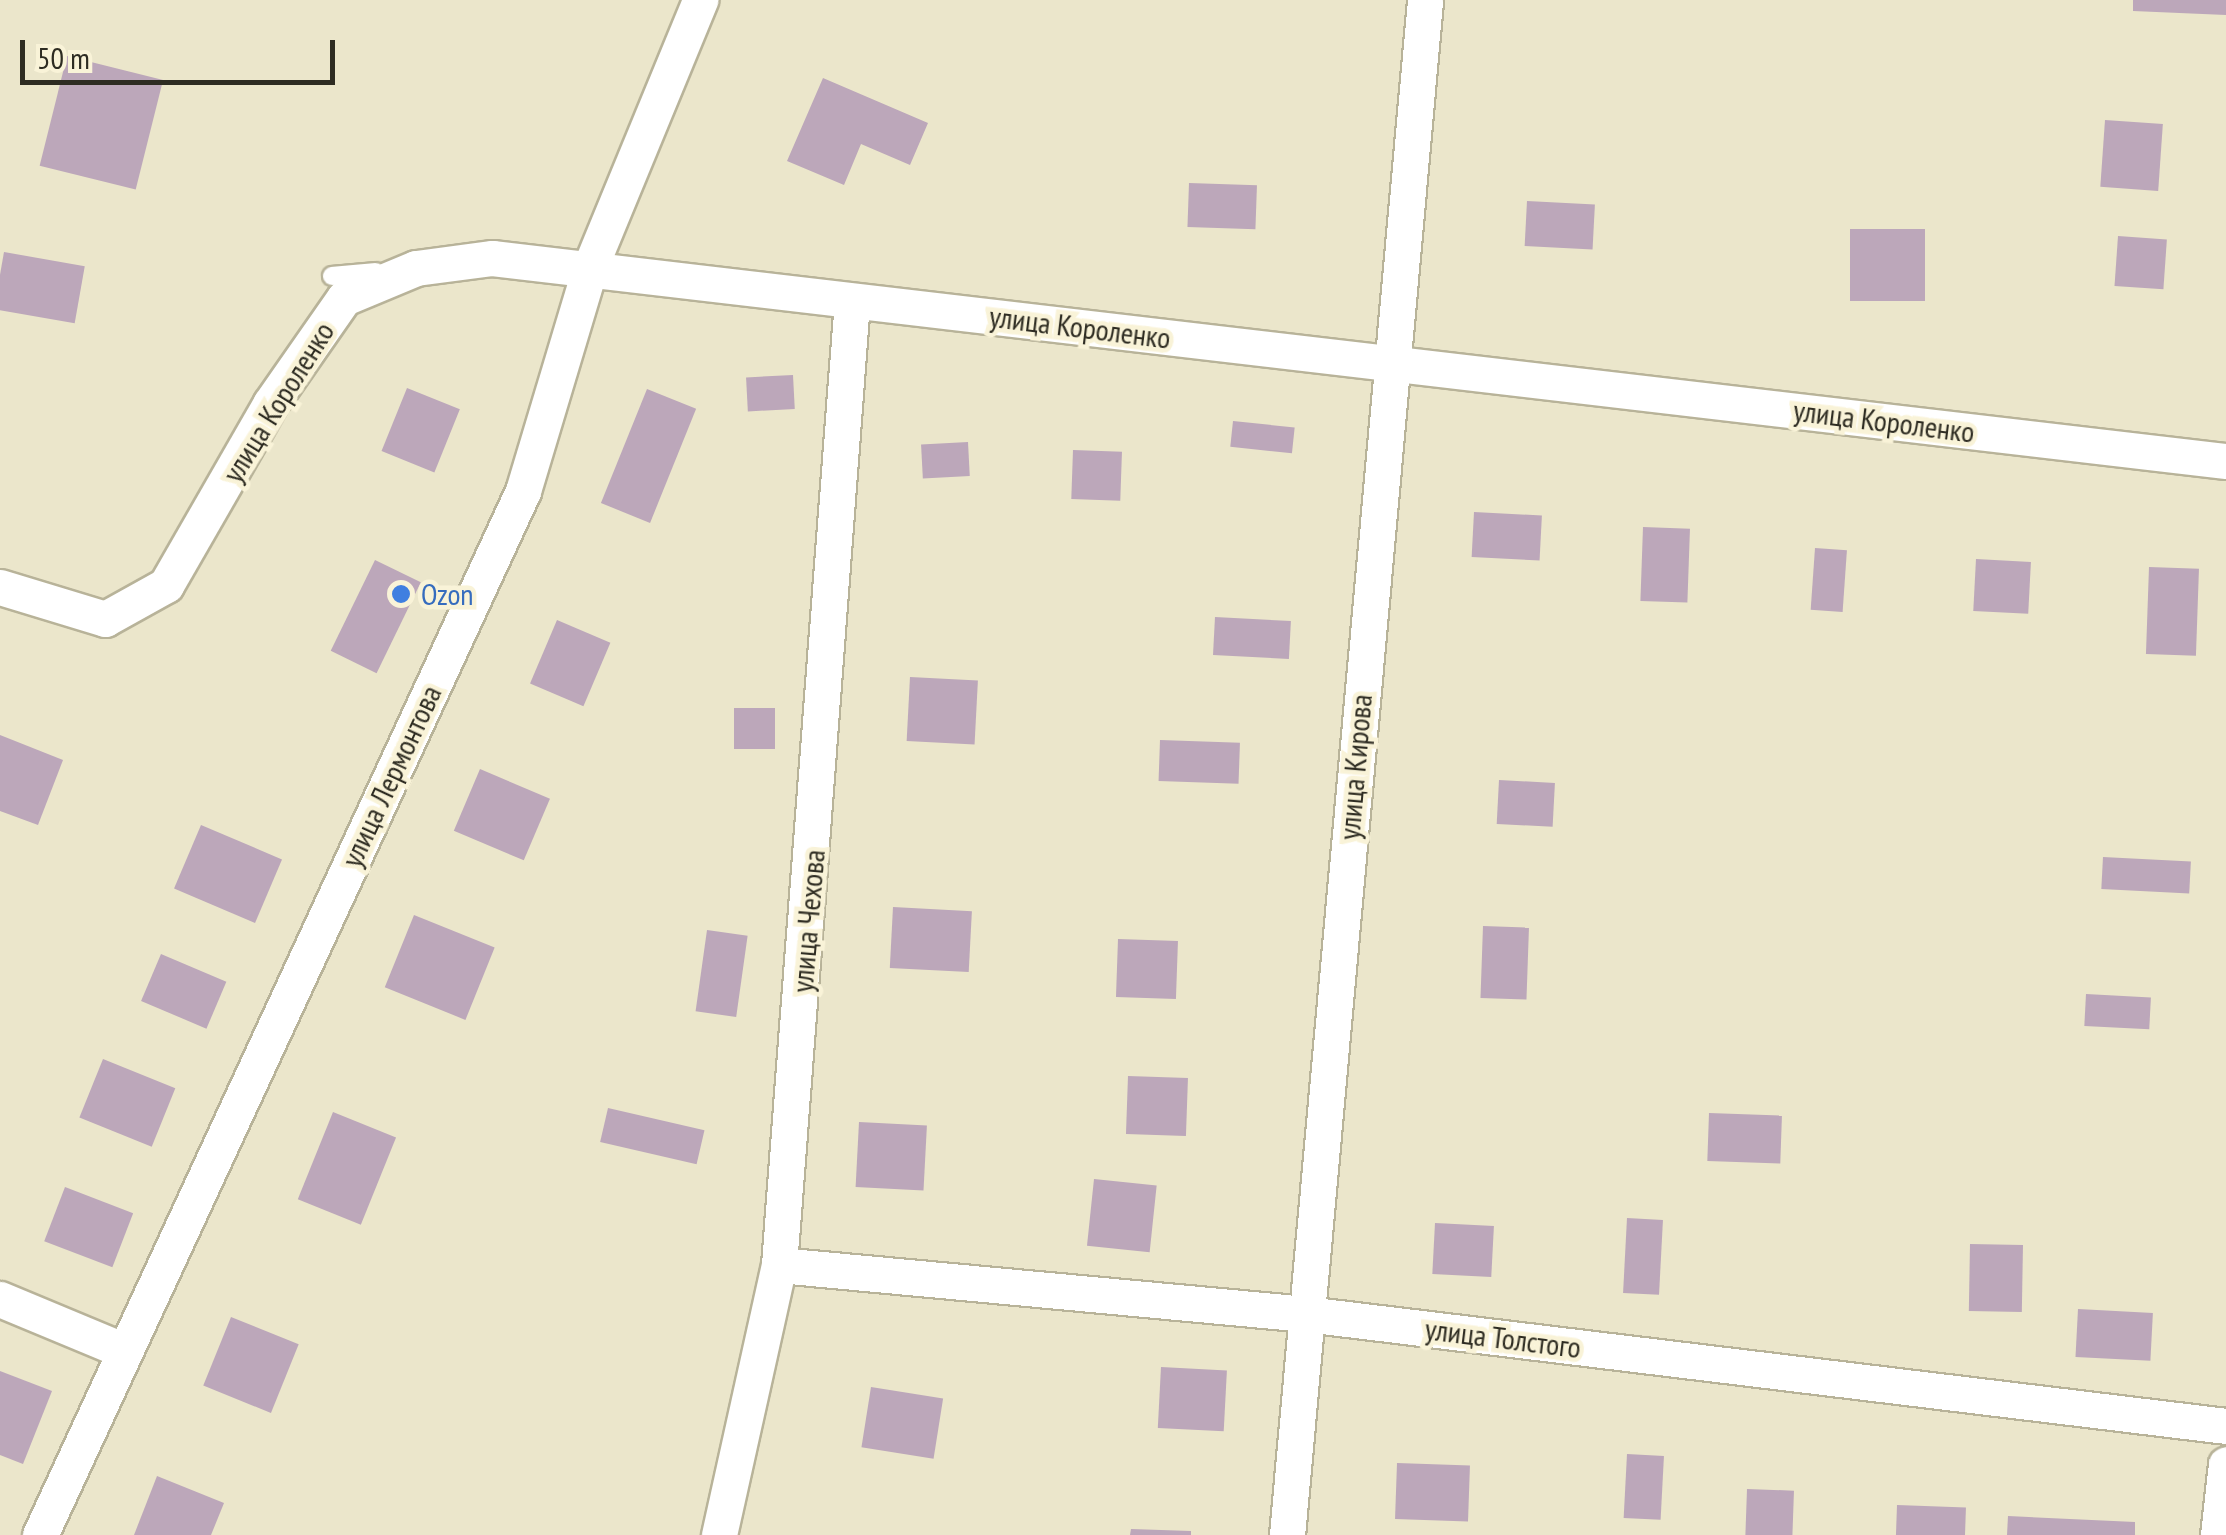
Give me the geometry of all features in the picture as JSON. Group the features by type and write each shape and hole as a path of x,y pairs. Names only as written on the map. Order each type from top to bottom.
{"street":[{"name":"улица Лермонтова","path":"40,1535 523,491 591,264 700,0"},
{"name":"улица Кирова","path":"1287,1535 1424,0"},
{"name":"улица Короленко","path":"0,588 105,619 166,585 270,404 344,298 416,268 492,258 591,264 852,301 2226,461"},
{"name":"улица Чехова","path":"719,1535 778,1264 852,301"},
{"name":"улица Толстого","path":"778,1264 1306,1314 2226,1426"},
{"path":"0,1299 125,1351"},
{"path":"2218,1535 2226,1464"}],"lane":[{"path":"332,276 416,268"}],"building":[{"path":"2133,0 2226,0 2226,15 2133,11"},
{"path":"67,56 163,80 136,190 40,166"},
{"path":"823,78 928,123 910,165 861,144 844,185 787,161"},
{"path":"2105,120 2163,124 2158,191 2100,187"},
{"path":"1189,183 1257,185 1255,229 1187,227"},
{"path":"1527,201 1595,205 1593,249 1525,246"},
{"path":"1850,229 1925,229 1925,301 1850,301"},
{"path":"2118,236 2167,239 2163,289 2115,286"},
{"path":"4,252 85,266 75,323 0,310"},
{"path":"793,375 795,409 748,411 746,377"},
{"path":"407,388 460,409 434,472 382,451"},
{"path":"647,389 696,409 650,523 601,503"},
{"path":"1233,421 1295,427 1292,453 1230,447"},
{"path":"968,442 970,476 923,478 921,444"},
{"path":"1073,450 1122,452 1120,501 1071,499"},
{"path":"1474,512 1542,516 1540,560 1472,557"},
{"path":"1643,527 1690,529 1687,603 1640,601"},
{"path":"1815,548 1847,550 1843,612 1811,610"},
{"path":"1976,559 2031,562 2028,614 1973,611"},
{"path":"375,560 421,582 377,673 331,651"},
{"path":"2149,567 2199,569 2196,656 2146,654"},
{"path":"1215,617 1291,621 1289,659 1213,655"},
{"path":"557,620 610,643 583,706 530,684"},
{"path":"910,677 978,681 975,744 907,741"},
{"path":"734,708 775,708 775,749 734,749"},
{"path":"0,735 63,760 38,825 0,811"},
{"path":"1160,740 1240,743 1239,784 1159,781"},
{"path":"480,769 550,799 524,860 454,831"},
{"path":"1499,780 1555,783 1553,827 1497,824"},
{"path":"201,825 282,859 255,923 174,889"},
{"path":"2103,857 2191,862 2189,894 2101,889"},
{"path":"893,907 972,911 969,972 890,968"},
{"path":"414,915 495,948 465,1020 385,987"},
{"path":"1483,926 1529,928 1526,1000 1480,998"},
{"path":"707,930 748,936 736,1017 696,1011"},
{"path":"1118,939 1178,941 1176,999 1116,997"},
{"path":"161,954 226,982 206,1029 141,1001"},
{"path":"2086,994 2151,997 2149,1029 2084,1026"},
{"path":"103,1059 175,1088 152,1147 79,1117"},
{"path":"1128,1076 1188,1078 1186,1136 1126,1134"},
{"path":"608,1108 704,1130 697,1164 600,1142"},
{"path":"333,1112 396,1137 361,1225 298,1199"},
{"path":"1709,1113 1782,1116 1780,1164 1707,1161"},
{"path":"859,1122 927,1126 924,1190 856,1187"},
{"path":"1094,1179 1157,1186 1150,1252 1087,1246"},
{"path":"65,1187 133,1213 112,1267 44,1241"},
{"path":"1627,1218 1663,1220 1659,1295 1623,1293"},
{"path":"1435,1223 1494,1226 1491,1277 1432,1274"},
{"path":"1970,1244 2023,1245 2022,1312 1969,1311"},
{"path":"2078,1309 2153,1313 2150,1361 2075,1357"},
{"path":"231,1317 299,1344 271,1413 203,1386"},
{"path":"1161,1367 1227,1370 1224,1431 1158,1428"},
{"path":"0,1371 52,1391 23,1464 0,1455"},
{"path":"871,1387 943,1398 934,1459 861,1447"},
{"path":"1627,1454 1664,1456 1661,1520 1624,1518"},
{"path":"1397,1463 1470,1466 1468,1522 1395,1519"},
{"path":"157,1476 224,1503 211,1535 134,1535"},
{"path":"1747,1489 1794,1491 1792,1535 1745,1535"},
{"path":"1897,1505 1966,1507 1965,1535 1896,1535"},
{"path":"2008,1516 2135,1522 2135,1535 2007,1535"},
{"path":"1131,1529 1191,1531 1191,1535 1130,1535"}],"place":[{"name":"Ozon","path":"401,594"}]}
